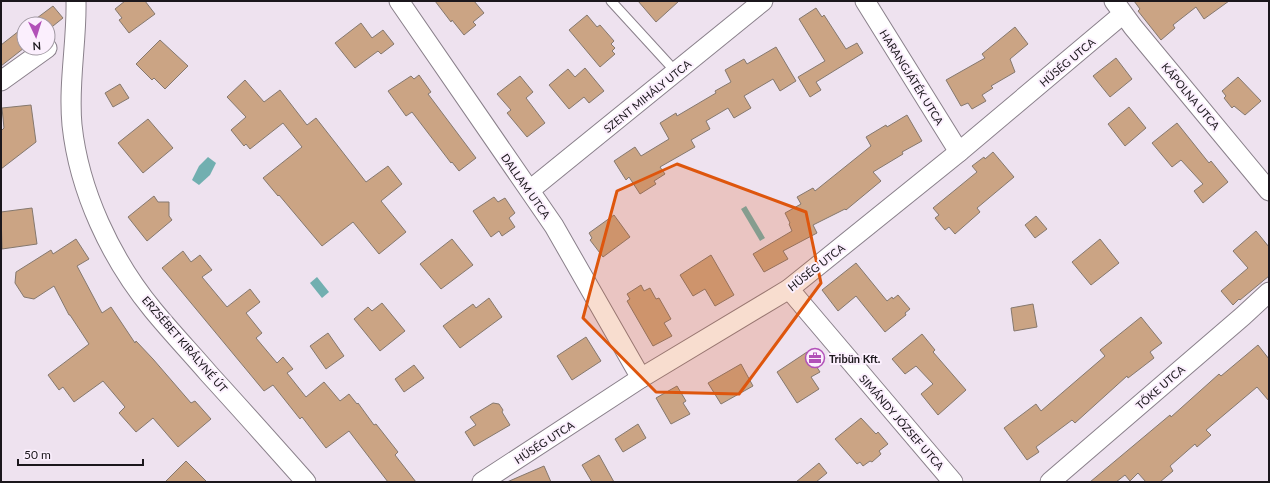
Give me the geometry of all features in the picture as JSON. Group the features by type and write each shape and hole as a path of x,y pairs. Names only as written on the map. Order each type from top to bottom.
{"street":[{"name":"ERZSÉBET KIRÁLYNÉ ÚT","path":"76,1 77,26 71,90 72,124 77,156 87,194 104,235 127,273 153,310 306,482"},
{"name":"DALLAM UTCA","path":"399,1 554,226 641,378"},
{"name":"SZENT MIHÁLY UTCA","path":"530,190 763,1"},
{"name":"HARANGJÁTÉK UTCA","path":"865,1 959,152"},
{"name":"HŰSÉG UTCA","path":"482,482 641,378 788,289 959,152 1118,7"},
{"name":"KÁPOLNA UTCA","path":"1118,7 1269,191"},
{"path":"56,41 77,26"},
{"path":"1,81 36,56"},
{"name":"SIMÁNDY JÓZSEF UTCA","path":"788,289 954,482"},
{"name":"TŐKE UTCA","path":"1050,482 1269,292"}],"lane":[{"path":"611,1 676,72"}],"highlighted area":[{"path":"677,164 806,212 821,283 739,394 656,392 583,318 617,191"}],"shaded area":[{"path":"208,157 216,163 210,175 199,185 192,180 199,166"},
{"path":"746,206 765,238 760,241 741,209"},
{"path":"317,277 329,292 322,298 310,283"}],"building":[{"path":"125,1 145,1 155,14 129,33 119,20 122,18 115,9"},
{"path":"435,1 474,1 484,13 473,22 476,25 464,35 452,20 451,22"},
{"path":"638,1 679,1 656,22"},
{"path":"1134,1 1229,1 1204,19 1196,7 1173,25 1175,28 1161,40 1138,11 1140,9"},
{"path":"53,6 63,18 56,24 56,16 40,16"},
{"path":"816,8 822,17 824,15 846,49 857,43 863,53 816,82 821,90 810,97 798,77 825,61 799,19"},
{"path":"587,15 597,27 600,25 614,41 611,44 615,48 612,51 615,54 600,67 569,30"},
{"path":"361,23 372,38 383,30 394,44 381,54 378,51 355,68 335,43"},
{"path":"1015,27 1028,44 1010,59 1015,72 991,86 993,88 982,95 986,101 972,109 968,103 961,106 946,80 985,58 982,54"},
{"path":"16,33 16,54 1,66 1,45"},
{"path":"160,40 188,66 165,89 154,78 152,80 136,64"},
{"path":"776,47 796,81 780,91 773,79 744,96 751,108 734,118 728,108 706,121 710,129 691,140 695,147 660,167 665,174 654,181 656,184 640,194 629,177 626,180 614,161 635,147 641,156 669,139 660,123 676,113 677,116 716,93 715,91 731,82 725,70 744,59 747,64"},
{"path":"1116,58 1132,79 1110,97 1093,76"},
{"path":"585,68 604,91 589,103 584,97 569,109 549,85 568,69 575,77"},
{"path":"419,75 431,92 428,94 476,158 459,171 452,162 451,163 412,112 406,116 388,91 411,76 414,79"},
{"path":"520,76 533,92 526,98 545,123 527,137 507,113 511,110 497,94"},
{"path":"1238,77 1261,101 1245,115 1234,106 1232,108 1224,98 1226,96 1222,91"},
{"path":"245,80 264,102 280,90 307,125 316,118 366,182 388,166 402,184 381,201 406,232 379,254 353,222 322,246 263,178 302,147 283,123 250,149 246,144 244,146 231,130 246,117 227,97"},
{"path":"120,84 129,98 113,107 105,93"},
{"path":"31,105 36,142 1,169 1,131 4,128 2,108"},
{"path":"1129,107 1146,128 1125,146 1108,124"},
{"path":"907,115 922,141 902,152 903,154 873,172 881,181 846,210 845,209 813,225 817,233 783,251 788,259 764,272 753,254 792,231 785,213 801,204 797,197 813,188 815,191 871,146 866,137"},
{"path":"148,119 173,148 143,173 118,143"},
{"path":"1177,123 1209,163 1211,161 1228,182 1203,203 1194,191 1203,184 1181,160 1172,167 1152,143"},
{"path":"993,152 1014,177 977,208 980,212 955,234 949,227 945,230 935,218 939,215 933,208 977,172 972,166 984,157 985,159"},
{"path":"154,196 158,202 169,202 169,216 172,220 147,241 128,217"},
{"path":"494,197 498,202 505,198 515,213 509,218 515,227 502,236 499,231 491,237 473,211"},
{"path":"32,208 37,244 2,249 1,212"},
{"path":"614,215 630,237 603,257 590,240 592,238 589,233"},
{"path":"1036,216 1047,229 1035,238 1025,225"},
{"path":"1256,231 1269,247 1269,276 1233,305 1221,291 1248,268 1233,251"},
{"path":"76,239 89,259 77,266 102,313 111,307 135,343 136,341 153,359 191,403 195,401 211,419 178,447 153,418 136,432 119,413 125,407 103,381 74,402 63,387 59,390 48,375 89,344 69,315 54,286 34,299 24,297 15,283 16,272 51,250 53,254"},
{"path":"452,239 473,265 441,289 420,264"},
{"path":"1100,239 1119,263 1091,285 1072,262"},
{"path":"183,251 191,262 200,255 212,270 202,277 227,307 250,289 260,302 246,313 262,333 256,338 277,363 283,357 293,369 287,373 306,397 324,382 340,401 349,394 357,404 358,403 374,425 376,424 398,452 395,455 416,482 388,482 349,431 326,448 302,417 300,419 273,385 264,391 162,268"},
{"path":"711,255 734,295 715,306 705,289 693,296 680,275"},
{"path":"856,263 887,301 898,295 910,309 905,313 906,315 885,332 856,296 838,311 822,290"},
{"path":"641,285 644,291 650,288 656,299 659,298 671,319 664,323 672,336 653,346 627,301 630,299 627,294"},
{"path":"489,298 502,317 460,348 443,326 473,304 476,308"},
{"path":"382,303 405,331 380,351 354,319 368,307 372,311"},
{"path":"1033,304 1037,327 1014,331 1011,308"},
{"path":"1141,317 1162,343 1150,352 1154,358 1128,378 1127,376 1075,423 1072,420 1036,447 1039,452 1027,460 1004,428 1036,404 1041,411 1105,356 1100,350"},
{"path":"328,333 344,356 326,369 310,346"},
{"path":"922,334 935,350 933,352 966,390 938,415 921,394 933,384 916,366 905,374 892,359"},
{"path":"586,337 601,361 572,380 557,356"},
{"path":"1258,345 1269,359 1269,401 1257,387 1206,430 1211,435 1197,447 1195,444 1170,466 1173,471 1160,482 1146,482 1138,473 1130,481 1125,475 1116,482 1090,482 1170,415 1171,417 1219,374 1221,376"},
{"path":"807,352 820,372 811,377 819,389 797,403 777,372"},
{"path":"741,364 753,386 721,404 708,383"},
{"path":"414,365 424,378 404,392 395,379"},
{"path":"677,386 686,401 683,403 690,414 671,424 656,398"},
{"path":"493,403 499,404 510,425 474,446 465,432 476,425 470,417"},
{"path":"861,418 876,434 878,432 888,444 879,451 881,454 872,462 870,461 863,466 860,462 857,464 835,439"},
{"path":"638,424 646,438 623,452 615,439"},
{"path":"599,455 614,482 592,482 582,465"},
{"path":"186,461 207,482 165,482"},
{"path":"819,463 827,473 816,482 796,482"},
{"path":"544,466 551,482 507,482"}],"place":[{"name":"Tribün Kft.","path":"815,358"}]}
